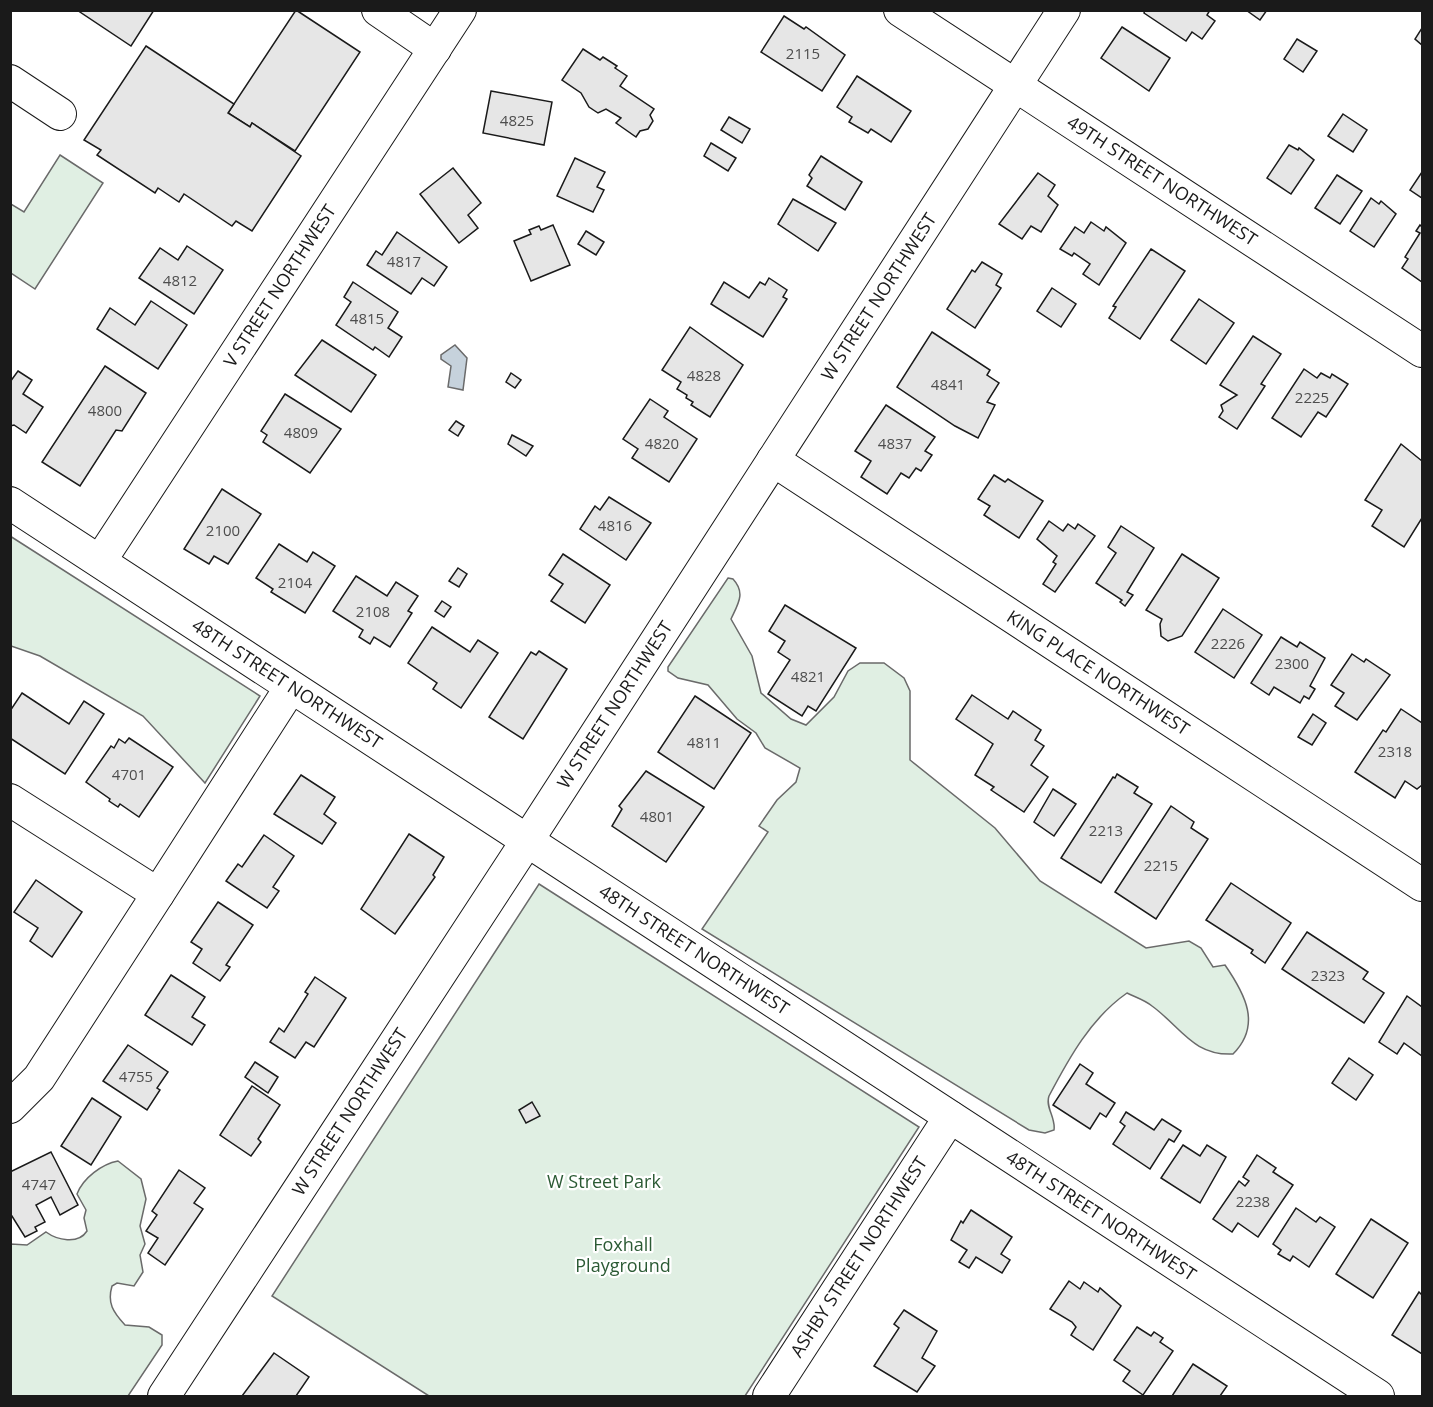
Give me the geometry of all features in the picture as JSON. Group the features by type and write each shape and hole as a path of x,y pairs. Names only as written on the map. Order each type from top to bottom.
{"street":[{"path":"378,10 435,49"},
{"name":"V STREET NORTHWEST","path":"100,561 460,10"},
{"name":"49TH STREET NORTHWEST","path":"900,10 1422,351"},
{"name":"W STREET NORTHWEST","path":"164,1396 527,841 1064,10"},
{"path":"10,81 60,114"},
{"name":"KING PLACE NORTHWEST","path":"773,460 1422,885"},
{"name":"48TH STREET NORTHWEST","path":"10,503 1378,1396"},
{"path":"10,1107 39,1078 291,687"},
{"path":"10,800 158,894"},
{"name":"ASHBY STREET NORTHWEST","path":"769,1396 950,1117"}],"green space":[{"path":"60,155 103,183 35,289 11,273 11,204 24,212"},
{"path":"10,536 260,696 205,783 143,716 40,656 11,646"},
{"path":"728,578 733,579 737,584 740,594 731,619 752,656 761,693 791,719 806,725 834,697 848,671 860,663 884,663 904,678 910,691 910,760 995,828 1040,881 1146,948 1189,941 1201,948 1213,967 1225,965 1244,998 1248,1021 1247,1032 1242,1043 1233,1054 1219,1053 1197,1045 1149,1004 1127,993 1102,1014 1082,1040 1049,1096 1054,1130 1045,1133 1029,1130 702,929 768,832 759,826 777,800 796,782 800,768 765,748 756,733 737,719 708,685 678,678 668,671 668,667"},
{"name":"W Street Park","path":"539,884 919,1127 745,1396 429,1396 272,1296"},
{"path":"118,1161 141,1179 146,1199 140,1226 145,1244 140,1255 143,1272 134,1286 117,1283 112,1286 111,1302 114,1311 125,1325 149,1327 162,1335 162,1345 128,1396 11,1396 11,1244 27,1245 46,1232 67,1240 83,1235 87,1231 84,1218 86,1210 77,1194 94,1173"}],"shaded area":[{"path":"455,345 467,358 463,390 448,387 451,366 441,359 441,355"}],"building":[{"path":"77,10 154,10 131,46"},
{"path":"296,10 360,52 295,151 252,123 250,127 228,113"},
{"path":"1145,10 1210,10 1207,15 1215,21 1202,39 1192,32 1186,41 1144,13"},
{"path":"1246,10 1267,10 1260,20"},
{"path":"784,16 804,29 806,27 845,55 822,91 761,52"},
{"path":"1122,27 1170,58 1149,91 1101,58"},
{"path":"1422,28 1422,45 1415,39"},
{"path":"1297,39 1317,51 1303,72 1284,59"},
{"path":"146,46 234,104 228,113 250,127 252,123 301,156 252,231 236,221 232,226 184,194 179,202 158,188 155,193 97,155 101,150 84,140"},
{"path":"583,49 600,60 603,57 617,66 615,68 627,76 620,86 654,109 650,115 653,121 648,129 640,131 636,137 616,123 621,118 606,109 598,113 589,107 581,93 562,80"},
{"path":"857,76 911,111 891,142 871,129 868,133 849,122 852,117 837,107"},
{"path":"491,91 552,102 544,145 483,133"},
{"path":"1343,114 1367,130 1353,152 1328,136"},
{"path":"729,117 750,129 742,143 721,130"},
{"path":"711,143 736,158 728,171 704,156"},
{"path":"1289,145 1298,150 1299,148 1314,160 1291,194 1267,178"},
{"path":"821,156 862,182 845,210 807,186 812,178 809,175"},
{"path":"575,158 605,172 597,187 604,190 593,212 557,196"},
{"path":"453,168 481,203 468,215 478,228 459,243 420,194"},
{"path":"1422,172 1422,198 1410,190"},
{"path":"1038,173 1055,185 1048,196 1058,205 1041,232 1031,226 1022,239 999,224"},
{"path":"1337,175 1362,191 1340,224 1315,208"},
{"path":"1371,198 1379,204 1381,201 1396,214 1374,247 1350,231"},
{"path":"793,199 836,223 818,251 778,224"},
{"path":"1091,222 1104,231 1106,227 1126,243 1099,285 1083,274 1090,264 1074,253 1072,256 1060,249 1075,227 1084,233"},
{"path":"553,225 570,265 531,281 514,241 531,234 529,230 539,226 541,230"},
{"path":"1420,225 1422,227 1422,282 1402,268 1408,259 1405,257 1420,233 1416,231"},
{"path":"586,231 604,242 596,255 578,244"},
{"path":"397,232 447,267 434,286 422,278 411,294 367,265 376,251 382,255"},
{"path":"187,246 223,270 194,314 139,278 160,248 178,260"},
{"path":"1151,249 1185,271 1140,339 1109,318 1116,307 1113,306"},
{"path":"982,262 1002,274 996,285 1001,288 975,328 947,309 972,270 975,272"},
{"path":"769,278 787,290 783,297 787,299 763,337 711,304 724,282 749,298 760,282 765,285"},
{"path":"353,282 398,312 388,328 402,337 389,357 375,347 373,350 336,325 351,302 344,297"},
{"path":"1052,288 1076,304 1061,327 1037,311"},
{"path":"1199,299 1234,323 1206,364 1171,340"},
{"path":"151,301 187,325 158,369 97,329 110,308 135,325"},
{"path":"690,327 743,365 710,417 691,405 693,402 686,398 687,395 677,389 681,382 662,370"},
{"path":"932,332 990,370 987,375 999,383 987,402 995,405 978,438 955,426 897,387"},
{"path":"1253,336 1281,354 1261,384 1265,386 1237,429 1219,417 1223,411 1221,405 1237,395 1220,385"},
{"path":"322,340 376,375 351,412 295,375"},
{"path":"105,366 146,393 122,431 116,430 80,486 42,462"},
{"path":"1304,369 1317,378 1321,373 1330,378 1332,374 1348,384 1326,417 1318,412 1301,437 1272,418"},
{"path":"18,371 32,380 23,394 43,407 26,433 14,425 10,426 10,382"},
{"path":"511,373 521,380 515,388 506,382"},
{"path":"285,394 341,429 310,473 263,442 267,435 261,431"},
{"path":"650,399 668,411 664,417 697,439 669,482 632,458 638,449 623,439"},
{"path":"886,405 935,437 925,451 932,455 921,471 916,468 909,478 901,473 887,494 861,477 871,461 855,451"},
{"path":"456,421 464,426 458,436 449,430"},
{"path":"512,435 533,446 526,456 508,444"},
{"path":"1401,444 1422,461 1422,518 1404,547 1372,526 1382,510 1365,500"},
{"path":"994,475 1005,482 1008,479 1043,501 1019,538 984,515 990,506 978,499"},
{"path":"222,489 261,514 228,564 214,556 209,564 184,549"},
{"path":"609,497 651,523 626,560 580,529 595,506 600,510"},
{"path":"1049,521 1063,531 1068,524 1075,529 1078,524 1095,536 1055,592 1043,584 1056,564 1053,562 1057,556 1037,539"},
{"path":"1121,526 1154,548 1127,592 1133,595 1125,606 1120,602 1122,600 1096,583 1116,553 1108,547"},
{"path":"279,544 307,562 313,552 335,566 305,613 271,592 273,589 256,578"},
{"path":"563,554 610,585 585,623 551,601 563,584 549,575"},
{"path":"1182,554 1219,578 1182,636 1168,641 1161,636 1162,619 1146,610"},
{"path":"458,568 467,574 459,587 449,581"},
{"path":"356,576 387,596 396,582 418,596 408,611 412,613 390,647 374,637 370,644 359,637 363,630 333,611"},
{"path":"442,601 451,607 444,617 435,611"},
{"path":"785,605 856,648 816,711 808,706 802,716 768,694 790,660 778,652 785,641 769,631"},
{"path":"1223,609 1262,635 1234,678 1195,652"},
{"path":"432,627 470,652 478,640 498,653 461,708 433,689 437,683 408,663"},
{"path":"1281,637 1297,647 1300,642 1325,658 1310,686 1315,689 1309,699 1304,696 1300,703 1274,687 1269,695 1251,683"},
{"path":"539,651 567,669 523,739 489,717 531,652 536,655"},
{"path":"1352,654 1364,662 1366,659 1390,675 1357,720 1335,706 1344,693 1331,685"},
{"path":"22,693 69,724 84,701 104,714 65,774 10,738 10,711"},
{"path":"972,695 1008,719 1013,711 1041,730 1035,740 1044,746 1031,765 1048,777 1024,812 991,790 994,787 975,775 993,744 956,719"},
{"path":"695,696 751,733 714,789 658,752"},
{"path":"1401,709 1422,723 1422,785 1417,789 1405,781 1395,798 1355,772 1383,730 1386,732"},
{"path":"1313,714 1326,723 1312,745 1298,737"},
{"path":"129,738 173,767 139,817 120,804 118,807 86,782 111,746 114,748 119,739 125,743"},
{"path":"646,771 704,807 666,862 612,826 622,809 619,806"},
{"path":"1117,774 1138,787 1134,793 1152,804 1101,883 1061,858"},
{"path":"301,775 335,797 324,814 336,823 322,844 274,814"},
{"path":"1053,789 1076,804 1054,836 1034,822"},
{"path":"1171,806 1194,822 1191,828 1208,839 1156,919 1115,892"},
{"path":"409,834 444,857 433,875 435,877 395,934 361,909"},
{"path":"264,835 294,856 273,887 279,891 267,908 226,881 238,864 242,867"},
{"path":"36,880 82,912 52,957 30,941 38,928 14,912"},
{"path":"1231,883 1291,923 1265,963 1251,953 1253,950 1206,920"},
{"path":"218,902 253,925 226,965 230,967 220,981 193,963 202,949 191,942"},
{"path":"1307,932 1368,972 1363,979 1384,993 1364,1023 1282,969"},
{"path":"171,975 205,997 192,1017 205,1025 192,1045 145,1015"},
{"path":"315,977 346,998 314,1047 306,1042 295,1058 270,1042 279,1028 284,1032 308,994 305,992"},
{"path":"1407,996 1422,1007 1422,1056 1404,1043 1397,1054 1379,1042"},
{"path":"128,1045 168,1072 157,1088 160,1090 147,1110 103,1081"},
{"path":"1349,1058 1373,1075 1356,1100 1332,1083"},
{"path":"255,1062 278,1077 268,1093 245,1077"},
{"path":"1080,1064 1093,1073 1086,1084 1115,1103 1106,1117 1100,1113 1090,1129 1053,1105"},
{"path":"252,1086 280,1105 258,1139 261,1142 251,1156 220,1135"},
{"path":"92,1098 121,1117 91,1165 61,1146"},
{"path":"532,1102 540,1116 526,1123 519,1110"},
{"path":"1126,1112 1154,1130 1162,1119 1181,1131 1174,1142 1169,1139 1150,1169 1113,1144 1125,1126 1120,1122"},
{"path":"1183,1145 1200,1156 1207,1145 1226,1157 1200,1203 1161,1178"},
{"path":"51,1152 78,1205 60,1215 51,1197 36,1205 45,1222 35,1227 37,1231 25,1237 10,1213 10,1172"},
{"path":"1257,1155 1276,1168 1273,1172 1293,1185 1258,1237 1238,1223 1232,1232 1213,1219 1239,1181 1245,1186 1249,1181 1243,1177"},
{"path":"179,1170 205,1188 194,1203 203,1209 165,1265 148,1253 158,1238 146,1231 157,1215 152,1211"},
{"path":"1296,1208 1316,1222 1320,1217 1335,1227 1309,1267 1293,1256 1290,1261 1278,1254 1281,1250 1273,1244"},
{"path":"971,1210 1012,1237 1001,1254 1010,1260 1002,1273 976,1257 969,1268 959,1262 967,1250 951,1240 961,1221 963,1223"},
{"path":"1371,1219 1408,1243 1373,1298 1336,1274"},
{"path":"1069,1281 1080,1289 1084,1282 1098,1292 1100,1288 1121,1306 1093,1350 1071,1335 1076,1327 1072,1322 1050,1309"},
{"path":"1419,1292 1422,1295 1422,1354 1392,1335"},
{"path":"904,1310 937,1331 922,1358 935,1366 917,1392 874,1366 899,1328 894,1324"},
{"path":"1137,1327 1151,1336 1154,1332 1163,1338 1160,1342 1173,1351 1143,1395 1123,1381 1130,1371 1114,1360"},
{"path":"274,1353 309,1377 296,1396 242,1396"},
{"path":"1193,1364 1227,1386 1220,1396 1172,1396"}],"park label":[{"name":"Foxhall Playground","path":"623,1255"}]}
